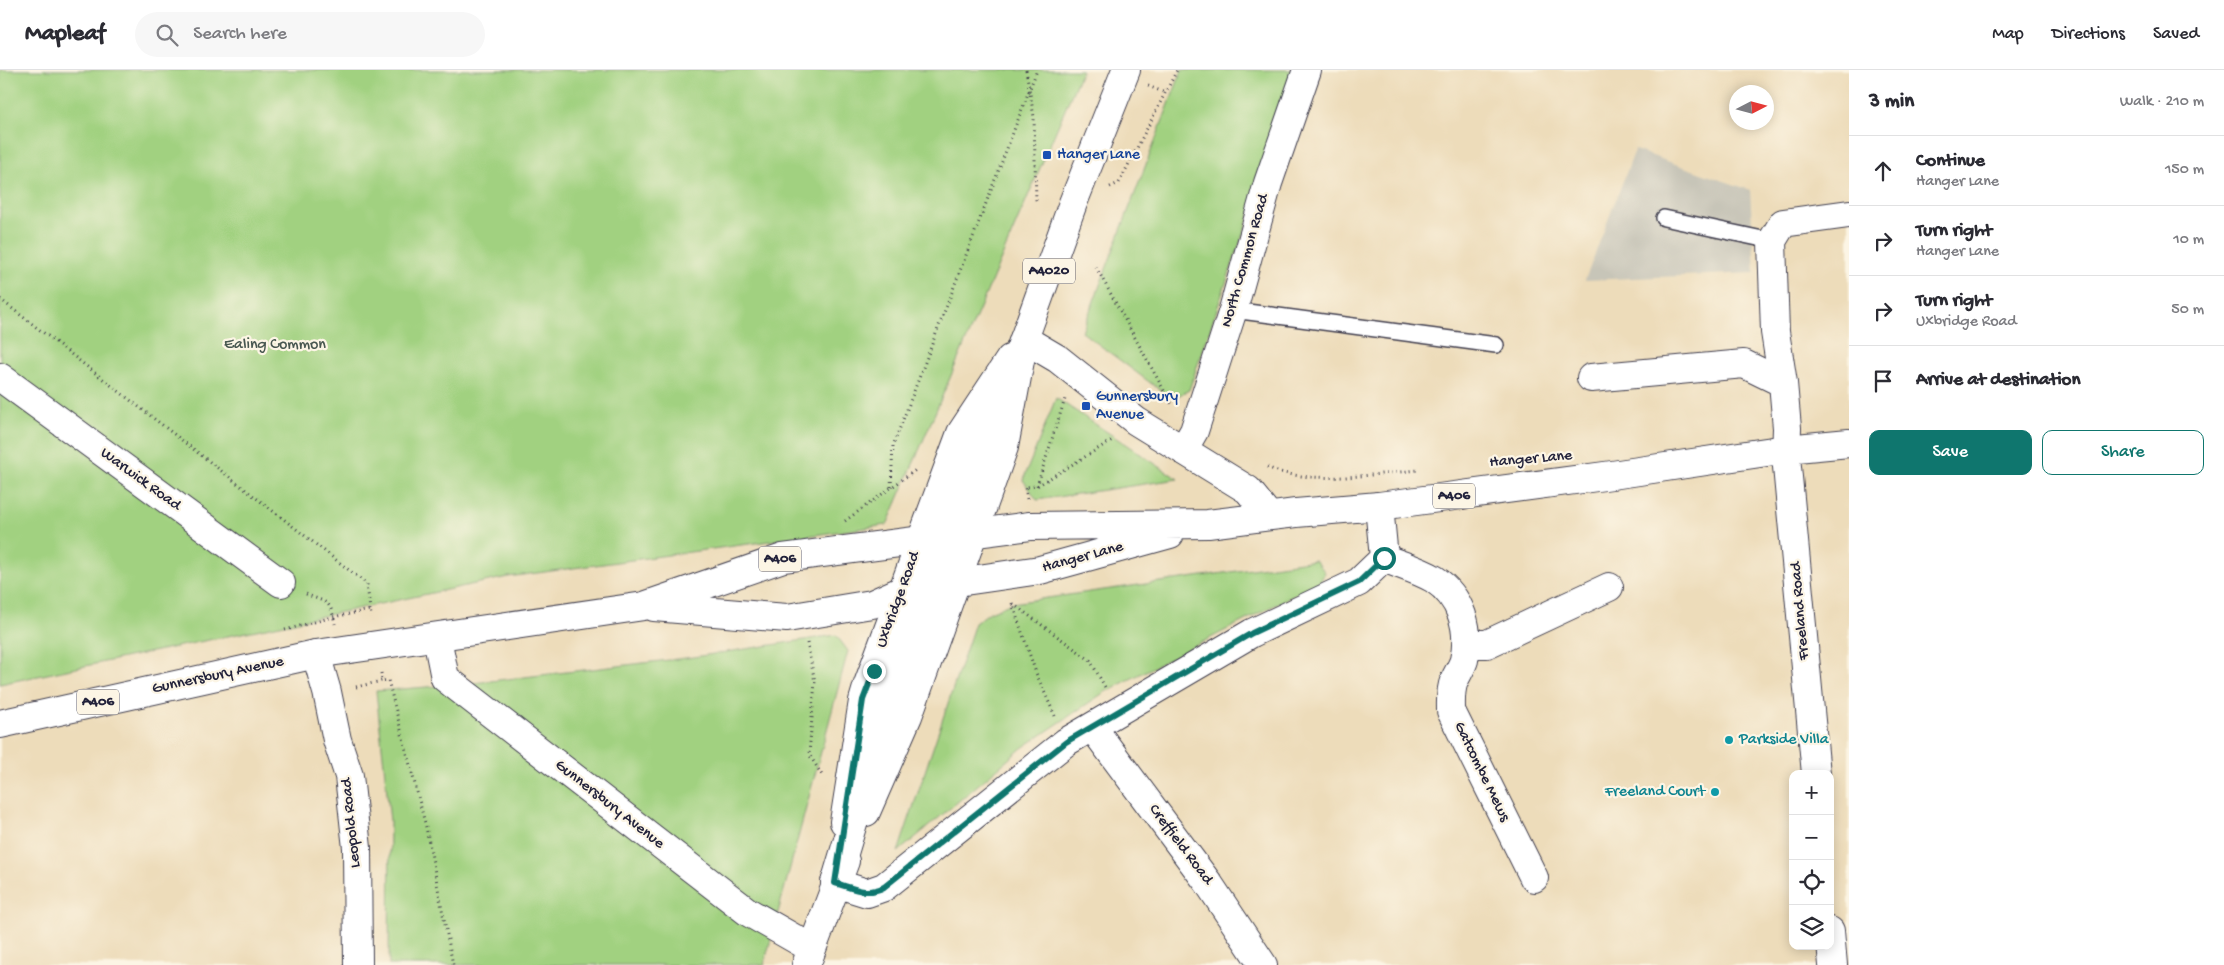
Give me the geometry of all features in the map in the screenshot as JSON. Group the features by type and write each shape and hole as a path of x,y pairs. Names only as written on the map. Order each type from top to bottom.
{"main road":[{"name":"Uxbridge Road","path":"835,883 863,700 903,590 948,535 1004,447 1024,339 1073,203 1126,70"},
{"name":"North Common Road","path":"1183,450 1194,431 1233,310 1268,183 1307,70"},
{"path":"1772,241 1783,223 1849,214"},
{"name":"Freeland Road","path":"1772,241 1775,332 1783,383 1787,428 1786,449 1816,770"},
{"name":"Uxbridge Road","path":"809,956 835,883 908,716 943,584 960,433 1024,339"},
{"path":"1024,339 1058,359 1136,422 1248,490 1269,516"},
{"path":"1591,378 1744,364 1783,383"},
{"name":"Warwick Road","path":"0,377 281,583"},
{"name":"Hanger Lane","path":"948,535 1030,526 1208,524 1269,516 1379,506 1612,475 1786,449 1849,443"},
{"path":"835,883 867,893 875,892 884,887 1066,742 1093,728 1252,633 1359,582 1384,558 1379,506"},
{"name":"Hanger Lane","path":"943,584 1040,570 1208,524"},
{"name":"Gunnersbury Avenue","path":"0,724 316,654 438,638 644,606 782,558 948,535"},
{"name":"Gatcombe Mews","path":"1384,558 1433,578 1444,587 1463,615 1467,644 1463,663 1454,683 1451,696 1451,711 1534,878"},
{"name":"A406","path":"903,590 943,584"},
{"path":"1467,644 1487,644 1609,587"},
{"name":"Gunnersbury Avenue","path":"644,606 786,618 872,604 903,590"},
{"name":"Gunnersbury Avenue","path":"438,638 444,678 748,912 809,956"},
{"name":"Leopold Road","path":"316,654 327,692 337,740 349,776 357,848 358,965"},
{"name":"Creffield Road","path":"1093,728 1210,884 1263,965"},
{"path":"1832,950 1833,965"}],"lane":[{"path":"1664,218 1772,241"},
{"path":"1233,310 1496,345"}],"path":[{"path":"1026,70 1034,118 1036,201"},
{"path":"891,487 892,446 1036,70"},
{"path":"1119,183 1177,70"},
{"path":"1096,267 1176,412"},
{"path":"0,299 367,584 371,612 333,617"},
{"path":"1037,486 1066,394"},
{"path":"1028,507 1025,487 1037,486 1122,434"},
{"path":"841,525 923,464"},
{"path":"1260,464 1277,472 1327,478 1424,470"},
{"path":"281,583 326,601 331,607 334,622"},
{"path":"1006,601 1012,603 1090,660 1108,691"},
{"path":"1012,603 1036,673 1066,742"},
{"path":"806,635 814,682 809,754 823,775"},
{"path":"381,674 382,681"},
{"path":"356,687 388,680 426,826 453,965"}],"shaded area":[{"path":"1635,150 1750,190 1755,273 1585,280"}],"green space":[{"name":"Ealing Common","path":"0,70 1082,70 887,525 508,577 0,684"},
{"path":"1182,70 1300,70 1189,390 1172,399 1082,332"},
{"path":"1056,398 1178,479 1037,500 1023,480"},
{"path":"1315,560 1325,572 1320,582 1105,692 1022,748 898,852 975,623 990,612 1012,603"},
{"path":"836,635 848,651 764,965 389,965 390,821 376,691 465,684 694,657"}],"place":[{"name":"Hanger Lane","path":"1047,155"},
{"name":"Gunnersbury Avenue","path":"1086,406"},
{"name":"Parkside Villa","path":"1729,740"},
{"name":"Freeland Court","path":"1715,792"}],"route":[{"path":"874,671 863,700 835,883 867,893 875,892 884,887 1066,742 1093,728 1252,633 1359,582 1384,558"}]}
